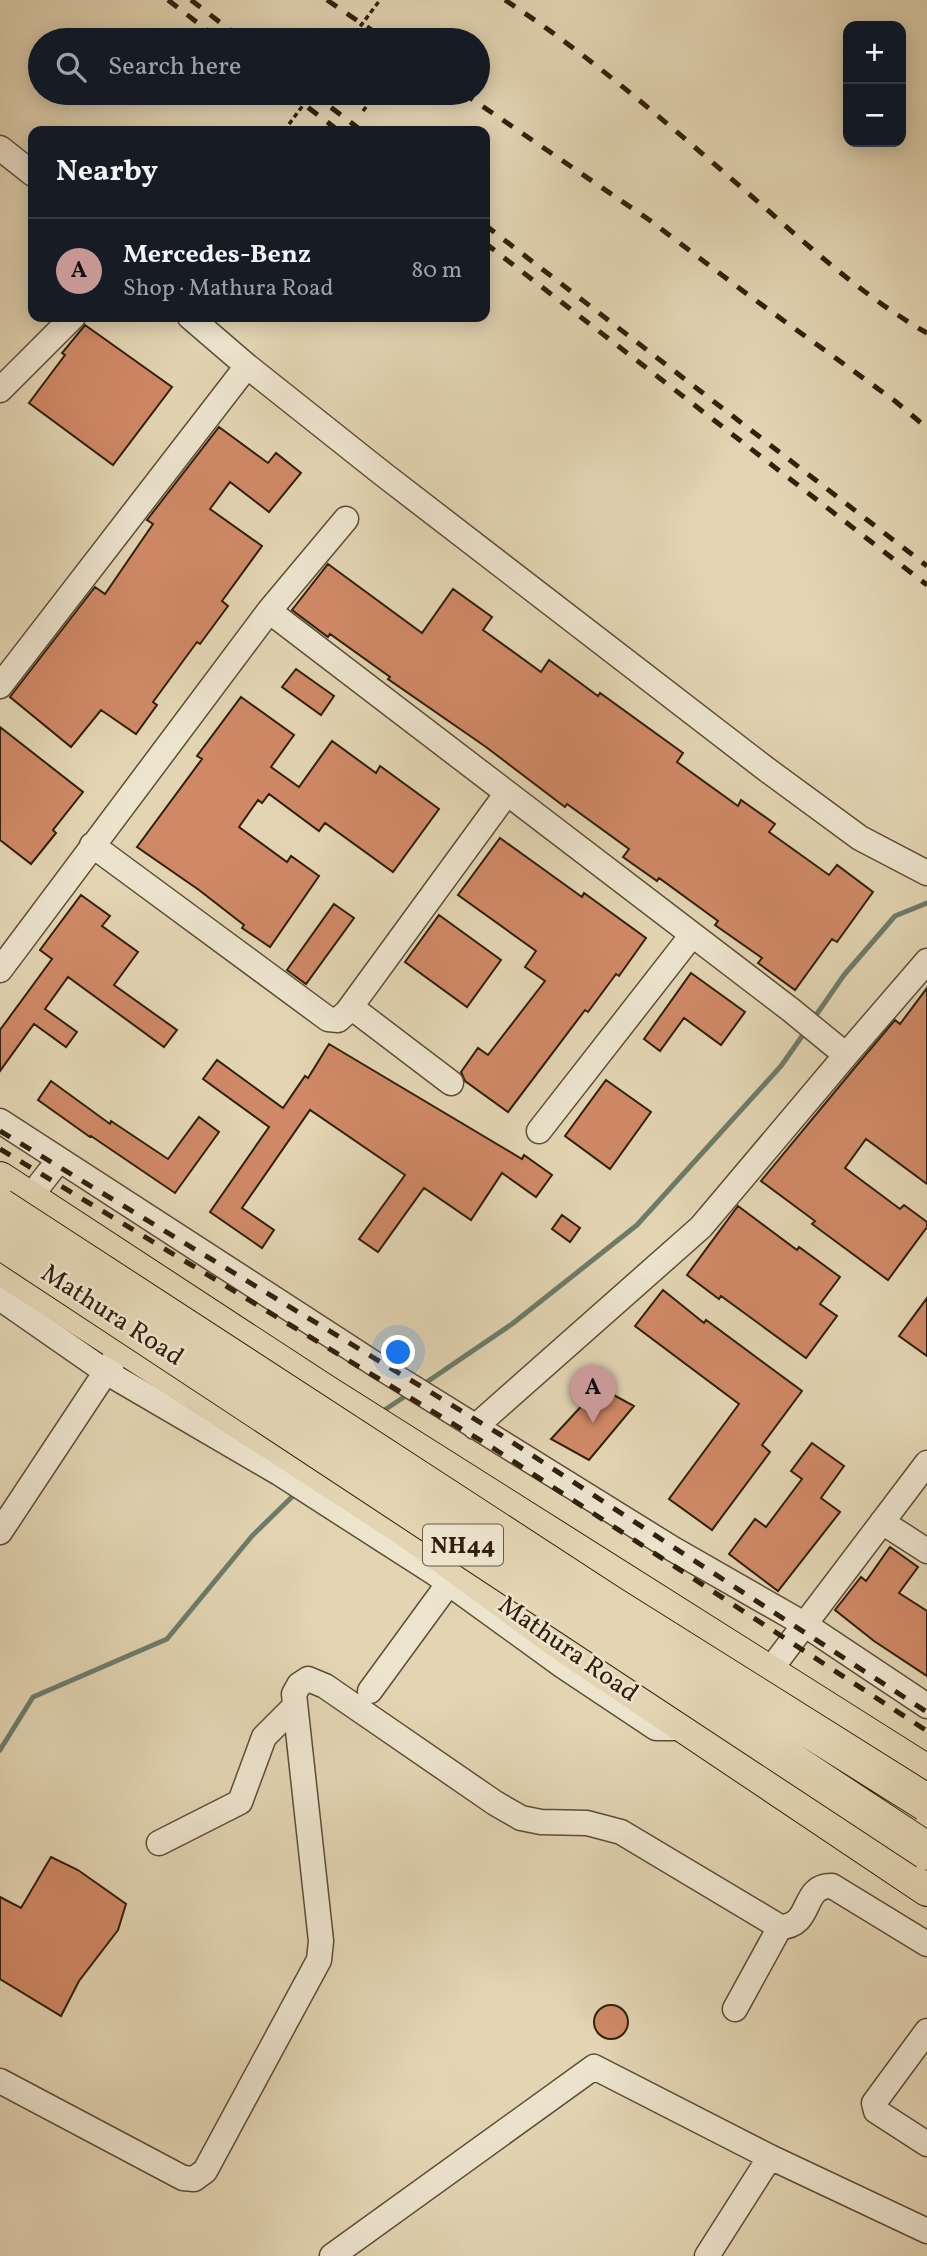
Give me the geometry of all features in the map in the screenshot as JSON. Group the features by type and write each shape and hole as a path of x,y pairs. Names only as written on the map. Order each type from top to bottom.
{"highway":[{"name":"Mathura Road","path":"15,1202 598,1597 927,1803"},
{"name":"Mathura Road","path":"0,1240 927,1851"}],"main road":[{"name":"Mathura Road","path":"0,1178 15,1202 245,1339 927,1771"},
{"path":"0,1231 15,1202"},
{"name":"Mathura Road","path":"0,1268 115,1359 201,1397 317,1480 405,1530 562,1645 927,1890"},
{"path":"201,1397 245,1339"}],"street":[{"path":"0,148 28,170"},
{"path":"0,390 68,322"},
{"path":"196,322 394,483 843,827 927,873"},
{"path":"0,686 247,366"},
{"path":"0,970 269,611 346,519"},
{"path":"269,611 840,1049"},
{"path":"92,845 327,1019 338,1020 351,1007 507,793"},
{"path":"539,1131 692,935"},
{"path":"475,1427 701,1227 840,1049 927,961"},
{"path":"351,1007 452,1083"},
{"path":"0,1121 413,1388 673,1549 804,1624 927,1706"},
{"path":"15,1202 59,1160"},
{"path":"0,1298 115,1359 279,1473 317,1480 449,1583 563,1666 656,1728 685,1728"},
{"path":"0,1532 115,1359"},
{"path":"770,1670 927,1463"},
{"path":"882,1521 927,1551"},
{"path":"370,1691 449,1583"},
{"path":"0,2081 183,2178 194,2179 205,2171 319,1960 321,1941 295,1706 296,1688 308,1679 318,1682 511,1813 541,1822 587,1823 621,1832 780,1927 794,1925 817,1889 823,1885 832,1885 927,1944"},
{"path":"159,1843 240,1802 264,1737 295,1706"},
{"path":"735,2009 780,1927"},
{"path":"927,2031 874,2103 874,2107 878,2113 927,2144"},
{"path":"332,2256 594,2067 770,2157 927,2231"},
{"path":"706,2256 770,2157"}],"path":[{"path":"360,28 380,0"},
{"path":"289,126 303,105"},
{"path":"363,111 367,105"}],"building":[{"path":"85,325 172,387 113,465 29,403 65,355 62,353"},
{"path":"219,427 268,463 276,453 301,473 269,512 230,482 210,509 262,546 222,601 228,606 200,644 197,642 153,702 157,705 136,734 101,710 71,747 10,697 95,587 105,594 153,524 147,520"},
{"path":"328,564 422,633 453,589 492,617 483,630 541,672 549,660 598,696 600,693 683,753 677,762 738,806 741,800 775,824 769,832 829,875 837,865 873,892 837,942 832,939 795,990 758,963 762,958 715,925 718,921 659,878 657,881 623,857 629,849 567,804 565,807 486,747 388,679 390,677 292,610"},
{"path":"296,669 334,696 321,715 282,687"},
{"path":"241,697 294,735 271,767 299,787 332,741 376,773 380,766 439,809 393,872 325,823 319,831 269,794 262,803 258,800 239,827 287,862 291,856 319,876 270,947 242,928 244,925 199,890 137,847 202,759 197,756"},
{"path":"0,727 83,792 53,830 56,833 31,864 0,840"},
{"path":"500,838 582,897 584,893 646,938 619,976 616,974 588,1012 585,1010 508,1112 465,1081 461,1072 478,1048 488,1055 545,981 525,967 536,951 458,895"},
{"path":"81,895 110,916 102,926 138,952 114,985 177,1030 164,1047 68,977 45,1009 77,1032 66,1047 34,1024 0,1071 0,1030 52,959 40,950"},
{"path":"334,904 354,918 306,984 287,970"},
{"path":"439,915 501,960 467,1007 405,962"},
{"path":"691,973 745,1012 721,1045 684,1018 660,1051 644,1039"},
{"path":"927,988 927,1184 866,1139 845,1168 900,1209 904,1205 927,1222 927,1227 888,1280 812,1224 815,1221 761,1181 895,1020 900,1024"},
{"path":"329,1044 522,1159 524,1155 552,1175 536,1197 502,1173 471,1220 424,1188 378,1252 359,1239 405,1175 310,1110 242,1208 274,1230 262,1248 210,1212 269,1127 203,1079 217,1060 283,1108 305,1076 308,1078"},
{"path":"606,1080 651,1112 610,1169 565,1136"},
{"path":"51,1081 110,1124 111,1121 168,1159 199,1117 219,1132 175,1193 38,1100"},
{"path":"738,1206 797,1250 799,1247 840,1277 820,1304 837,1316 806,1358 721,1296 719,1299 687,1275"},
{"path":"562,1215 580,1228 570,1242 552,1229"},
{"path":"663,1290 704,1323 706,1320 802,1391 762,1445 770,1452 712,1530 669,1499 739,1404 635,1326"},
{"path":"927,1298 927,1356 899,1336"},
{"path":"599,1387 634,1406 589,1460 551,1439"},
{"path":"812,1443 844,1466 821,1498 840,1512 778,1591 729,1554 755,1519 766,1527 802,1479 791,1471"},
{"path":"890,1547 918,1567 899,1593 927,1611 927,1676 874,1641 835,1610 861,1577 866,1581"},
{"path":"51,1857 78,1870 126,1904 118,1930 79,1981 61,2016 0,1979 0,1897 21,1908"},
{"path":"611,2005 623,2010 628,2022 623,2034 611,2039 599,2034 594,2022 599,2010"}],"waterway":[{"path":"812,1021 844,975 895,916 927,903"},
{"path":"421,1386 512,1324 637,1225 781,1066 805,1032"},
{"path":"380,1413 410,1393"},
{"path":"0,1750 33,1697 167,1639 252,1536 297,1492"}],"railway":[{"path":"168,0 204,28"},
{"path":"191,0 227,28"},
{"path":"327,0 368,28"},
{"path":"505,0 572,47 637,98 842,274 927,333"},
{"path":"305,105 332,126"},
{"path":"328,105 355,126"},
{"path":"481,105 648,219 895,401 927,428"},
{"path":"490,229 927,566"},
{"path":"490,247 927,585"},
{"path":"0,1131 501,1435 927,1712"},
{"path":"0,1149 493,1448 927,1731"}],"place":[{"name":"Mercedes-Benz","path":"593,1423"}]}
